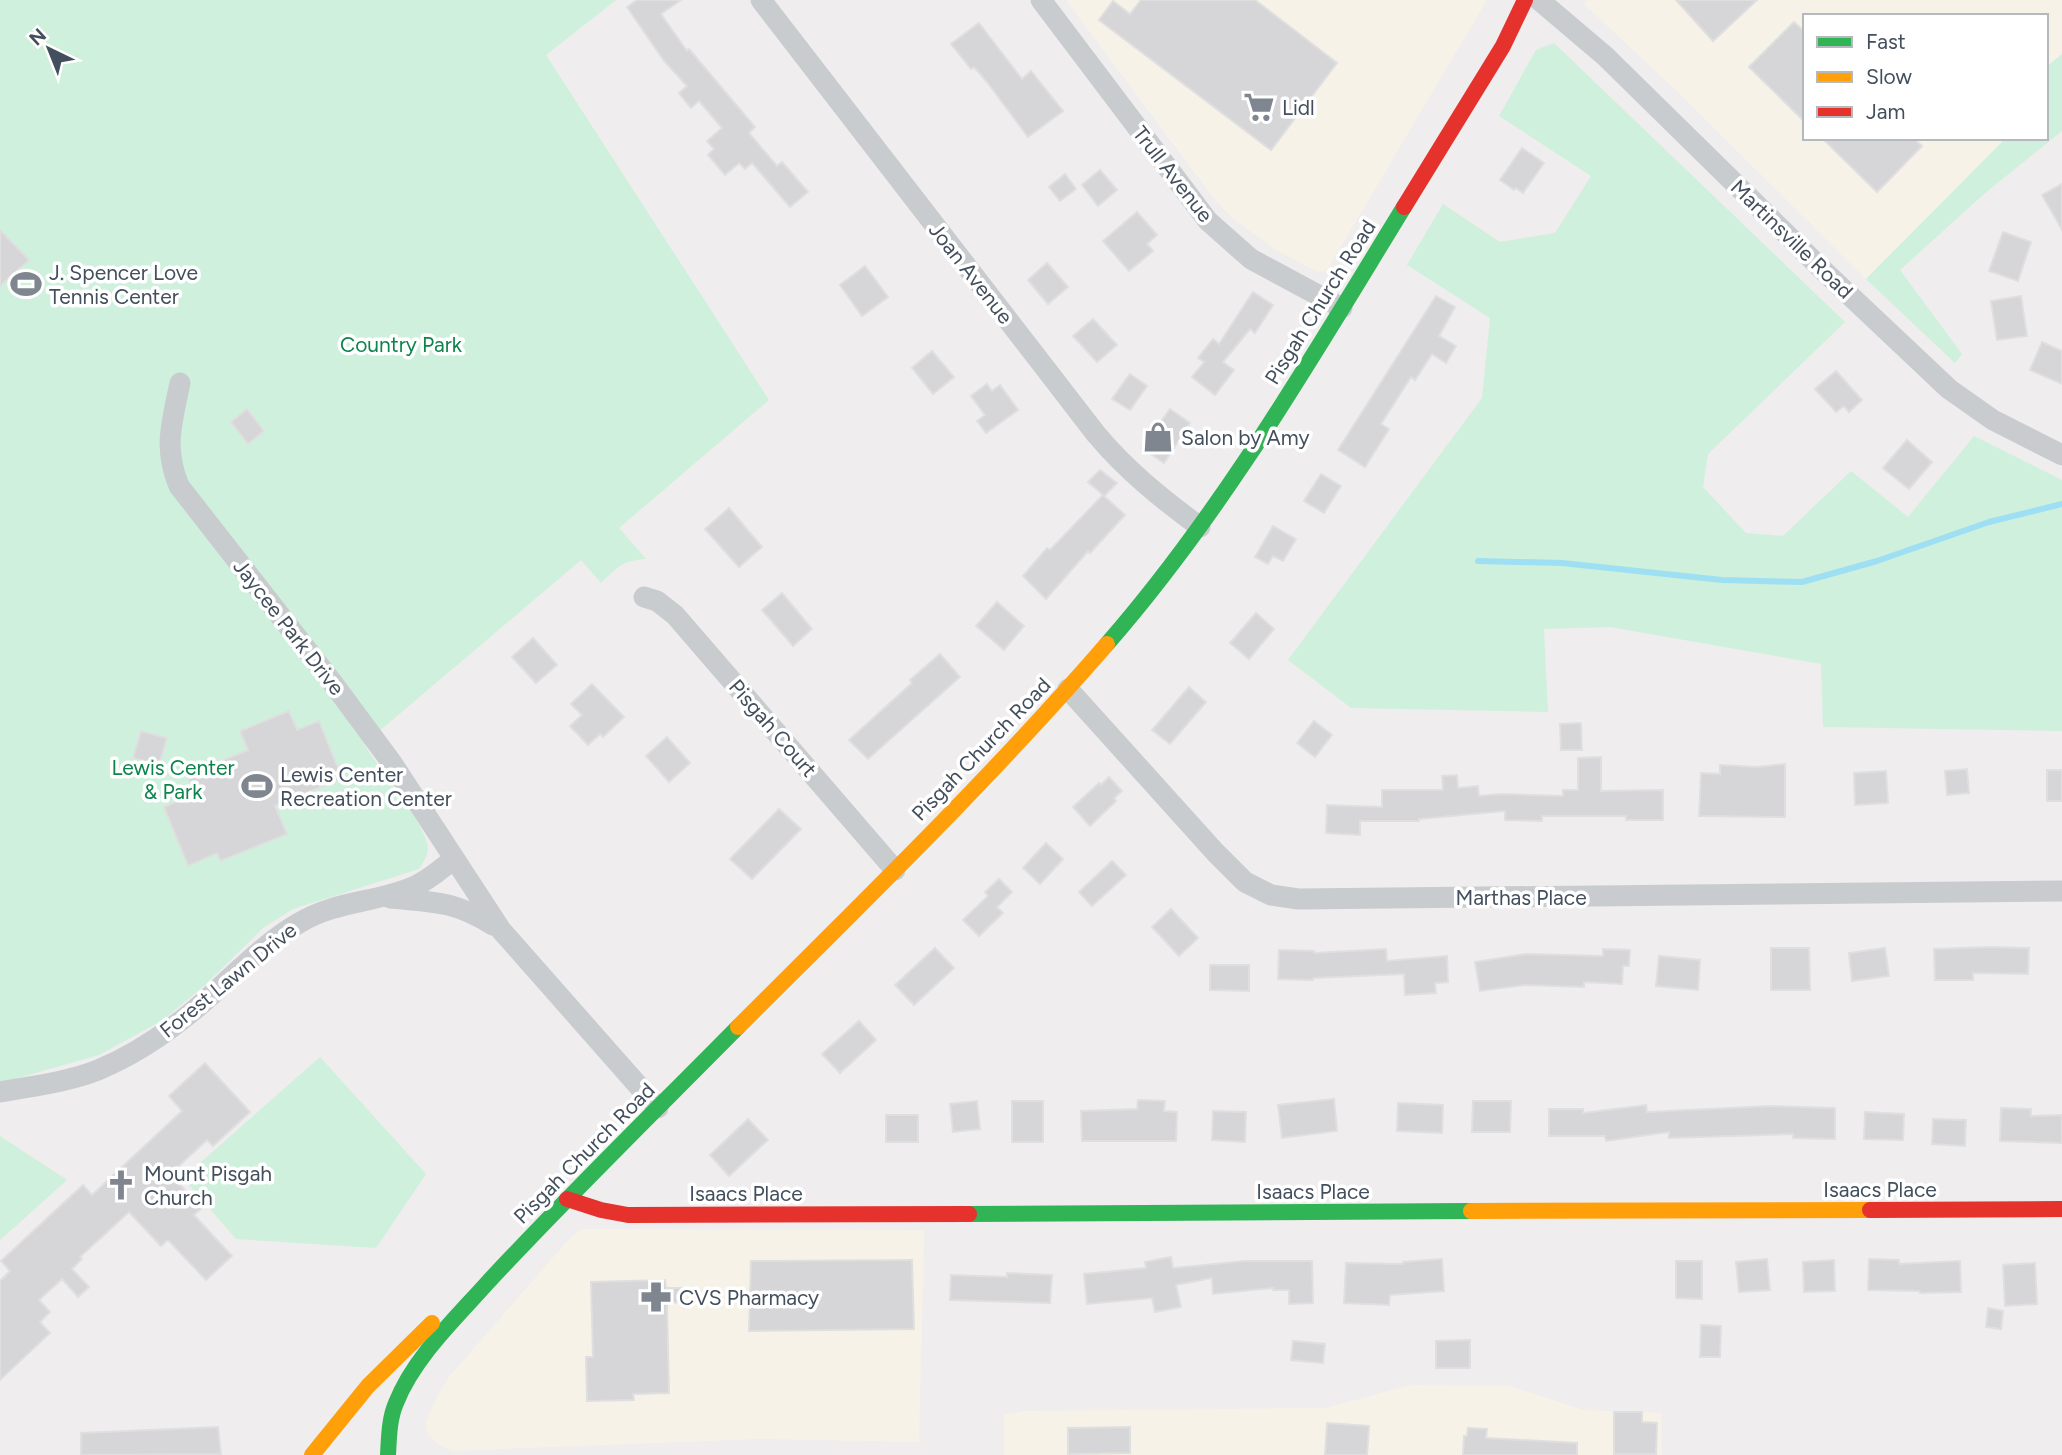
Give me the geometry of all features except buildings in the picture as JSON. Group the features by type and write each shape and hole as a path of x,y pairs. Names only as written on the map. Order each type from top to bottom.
{"main road":[{"name":"Pisgah Church Road","path":"388,1455 392,1414 406,1383 439,1336 517,1250 895,870 1068,689 1129,618 1248,460 1503,46 1525,0"},
{"name":"Isaacs Place","path":"567,1199 628,1215 2062,1209"},
{"path":"312,1455 350,1405 396,1357 517,1250"}],"street":[{"name":"Joan Avenue","path":"761,0 1103,442 1148,488 1200,527"},
{"name":"Trull Avenue","path":"1041,0 1208,221 1251,259 1342,308"},
{"name":"Martinsville Road","path":"1539,0 1605,56 1825,273 1949,389 1993,420 2062,455"},
{"name":"Jaycee Park Drive","path":"180,383 169,444 170,466 179,486 392,763 454,859"},
{"name":"Pisgah Court","path":"644,597 657,601 675,615 895,870"},
{"name":"Marthas Place","path":"1068,689 1215,852 1245,881 1271,895 1298,899 2062,891"},
{"name":"Forest Lawn Drive","path":"0,1092 98,1070 148,1045 191,1013 279,936 299,922 349,902 415,886 454,859 500,930 658,1108"},
{"name":"Forest Lawn Drive","path":"378,897 449,904 470,911 500,930"}],"shaded area":[{"path":"1066,0 1487,0 1327,270 1317,272 1276,250 1232,218 1211,195"},
{"path":"1586,0 2062,0 2062,54 2048,65 2048,14 1803,14 1803,140 2004,140 1866,279 1682,96 1585,5"},
{"path":"582,1229 924,1230 919,1442 761,1439 453,1451 441,1446 428,1435 426,1422 449,1377 569,1239"},
{"path":"1411,1385 1510,1386 1583,1410 1661,1413 1662,1455 1004,1455 1004,1415 1023,1411 1325,1408"}],"green space":[{"name":"Country Park","path":"0,0 616,0 546,55 769,400 619,528 646,559 621,565 601,583 581,560 364,744 423,832 428,850 419,869 293,909 263,928 205,985 163,1020 99,1055 0,1083"},
{"path":"1554,43 1845,322 1708,454 1703,487 1746,533 1783,536 1851,471 1908,517 1974,436 2062,480 2062,731 1823,727 1821,664 1610,627 1544,629 1548,712 1351,708 1288,660 1482,398 1490,318 1407,265 1443,204 1500,242 1555,233 1591,176 1499,116 1536,50"},
{"path":"2062,54 2062,131 1984,194 1900,270 1962,354 1955,363 1866,279 2004,140 2048,140 2048,65"},
{"path":"320,1057 426,1174 376,1248 236,1239 183,1178"},
{"path":"0,1136 67,1180 0,1240"}],"waterway":[{"path":"1478,561 1562,563 1722,580 1802,582 1877,561 1989,522 2062,504"}],"traffic: fast":[{"path":"1107,644 1149,593 1228,487 1404,207"},
{"path":"388,1455 396,1403 414,1370 437,1338 550,1216 738,1027"},
{"path":"969,1214 1471,1211"}],"traffic: slow":[{"path":"738,1027 972,791 1107,644"},
{"path":"1471,1211 1870,1210"},
{"path":"312,1455 368,1386 432,1323"}],"traffic: jam":[{"path":"1404,207 1503,46 1525,0"},
{"path":"567,1199 628,1215 969,1214"},
{"path":"1870,1210 2062,1209"}],"place":[{"name":"Lidl","path":"1259,107"},
{"name":"J. Spencer Love Tennis Center","path":"26,284"},
{"name":"Salon by Amy","path":"1158,437"},
{"name":"Lewis Center Recreation Center","path":"257,786"},
{"name":"Mount Pisgah Church","path":"121,1185"},
{"name":"CVS Pharmacy","path":"656,1297"}],"park label":[{"name":"Lewis Center & Park","path":"173,779"}]}
